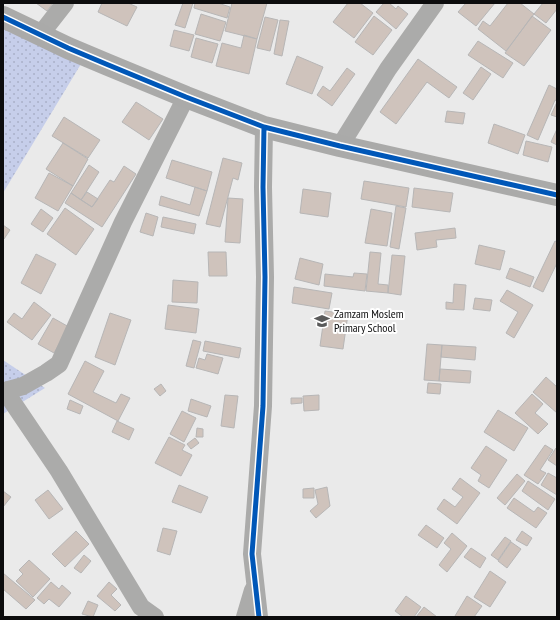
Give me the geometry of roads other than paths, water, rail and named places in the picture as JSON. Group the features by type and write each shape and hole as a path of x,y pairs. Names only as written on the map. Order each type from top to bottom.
{"street":[{"path":"40,35 65,3"},
{"path":"340,146 388,69 434,3"},
{"path":"3,17 68,48 186,97 264,127 340,146 557,194"},
{"path":"143,614 59,471 4,392 23,386 59,364 123,222 186,97"},
{"path":"259,617 252,554 262,406 265,278 263,187 264,127"},
{"path":"245,617 256,582"}],"place":[{"name":"Zamzam Moslem Primary School","path":"322,321"}]}
